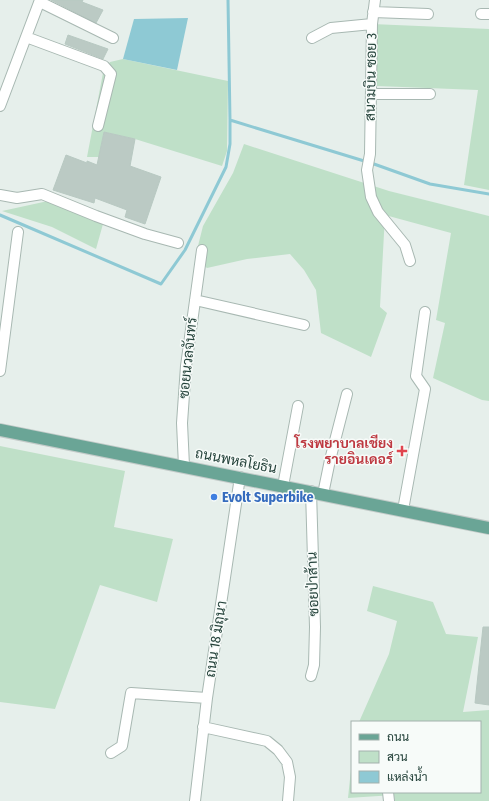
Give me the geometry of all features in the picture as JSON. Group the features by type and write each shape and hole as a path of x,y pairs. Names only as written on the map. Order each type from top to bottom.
{"main road":[{"name":"ถนนพหลโยธิน","path":"0,430 311,491 489,528"}],"street":[{"name":"สนามบิน ซอย 3","path":"375,0 372,24 372,94 369,160 371,197 378,212 405,245 410,261"},
{"path":"0,106 40,1 113,38"},
{"path":"374,12 428,14"},
{"path":"312,38 331,28 372,24"},
{"path":"26,36 104,66 111,74 98,126"},
{"path":"372,94 430,94"},
{"path":"0,195 16,198 42,194 145,234 178,243"},
{"path":"0,371 18,232"},
{"name":"ซอยนวลจันทร์","path":"184,466 182,423 186,366 202,250"},
{"path":"195,300 304,325"},
{"path":"403,510 425,389 416,376 425,312"},
{"path":"323,494 347,394"},
{"path":"283,486 298,406"},
{"name":"ถนน 18 มิถุนา","path":"195,801 207,698 240,477"},
{"name":"ซอยป่าส้าน","path":"311,491 315,626 314,665 311,676"},
{"path":"111,753 122,746 131,693 207,698"},
{"path":"204,727 267,741 278,750 287,762 290,777 288,801"}],"green space":[{"path":"372,24 489,29 489,190 464,185 478,90 377,86"},
{"path":"123,59 228,81 227,151 222,166 135,139 104,132 99,157 87,157 103,73 110,62"},
{"path":"244,144 389,191 489,216 489,401 482,400 433,378 445,323 436,320 451,233 385,215 380,307 387,313 371,357 321,333 316,290 304,270 290,254 247,259 207,268 195,258 203,226 233,173"},
{"path":"48,201 103,224 96,249 52,227 2,211"},
{"path":"0,446 125,471 114,527 173,539 157,602 100,585 55,709 0,702"},
{"path":"373,586 433,602 446,634 478,637 463,712 489,710 489,801 395,801 394,795 348,798 351,770 351,793 481,793 481,721 359,721 389,654 397,621 367,611"}],"water":[{"path":"188,18 177,70 123,59 134,19"}],"building":[{"path":"51,0 83,0 82,2 103,10 96,23"},
{"path":"68,35 108,49 103,59 65,44"},
{"path":"104,132 135,139 130,166 161,177 145,224 125,217 127,210 95,198 94,203 53,190 66,155 97,165"},
{"path":"483,627 489,627 489,705 475,703"}],"waterway":[{"path":"228,0 230,120 374,164 430,184 489,194"},
{"path":"0,215 161,284 185,250 226,167 230,144 230,120"}],"place":[{"name":"โรงพยาบาลเชียง รายอินเดอร์","path":"402,451"},
{"name":"Evolt Superbike","path":"214,497"}]}
